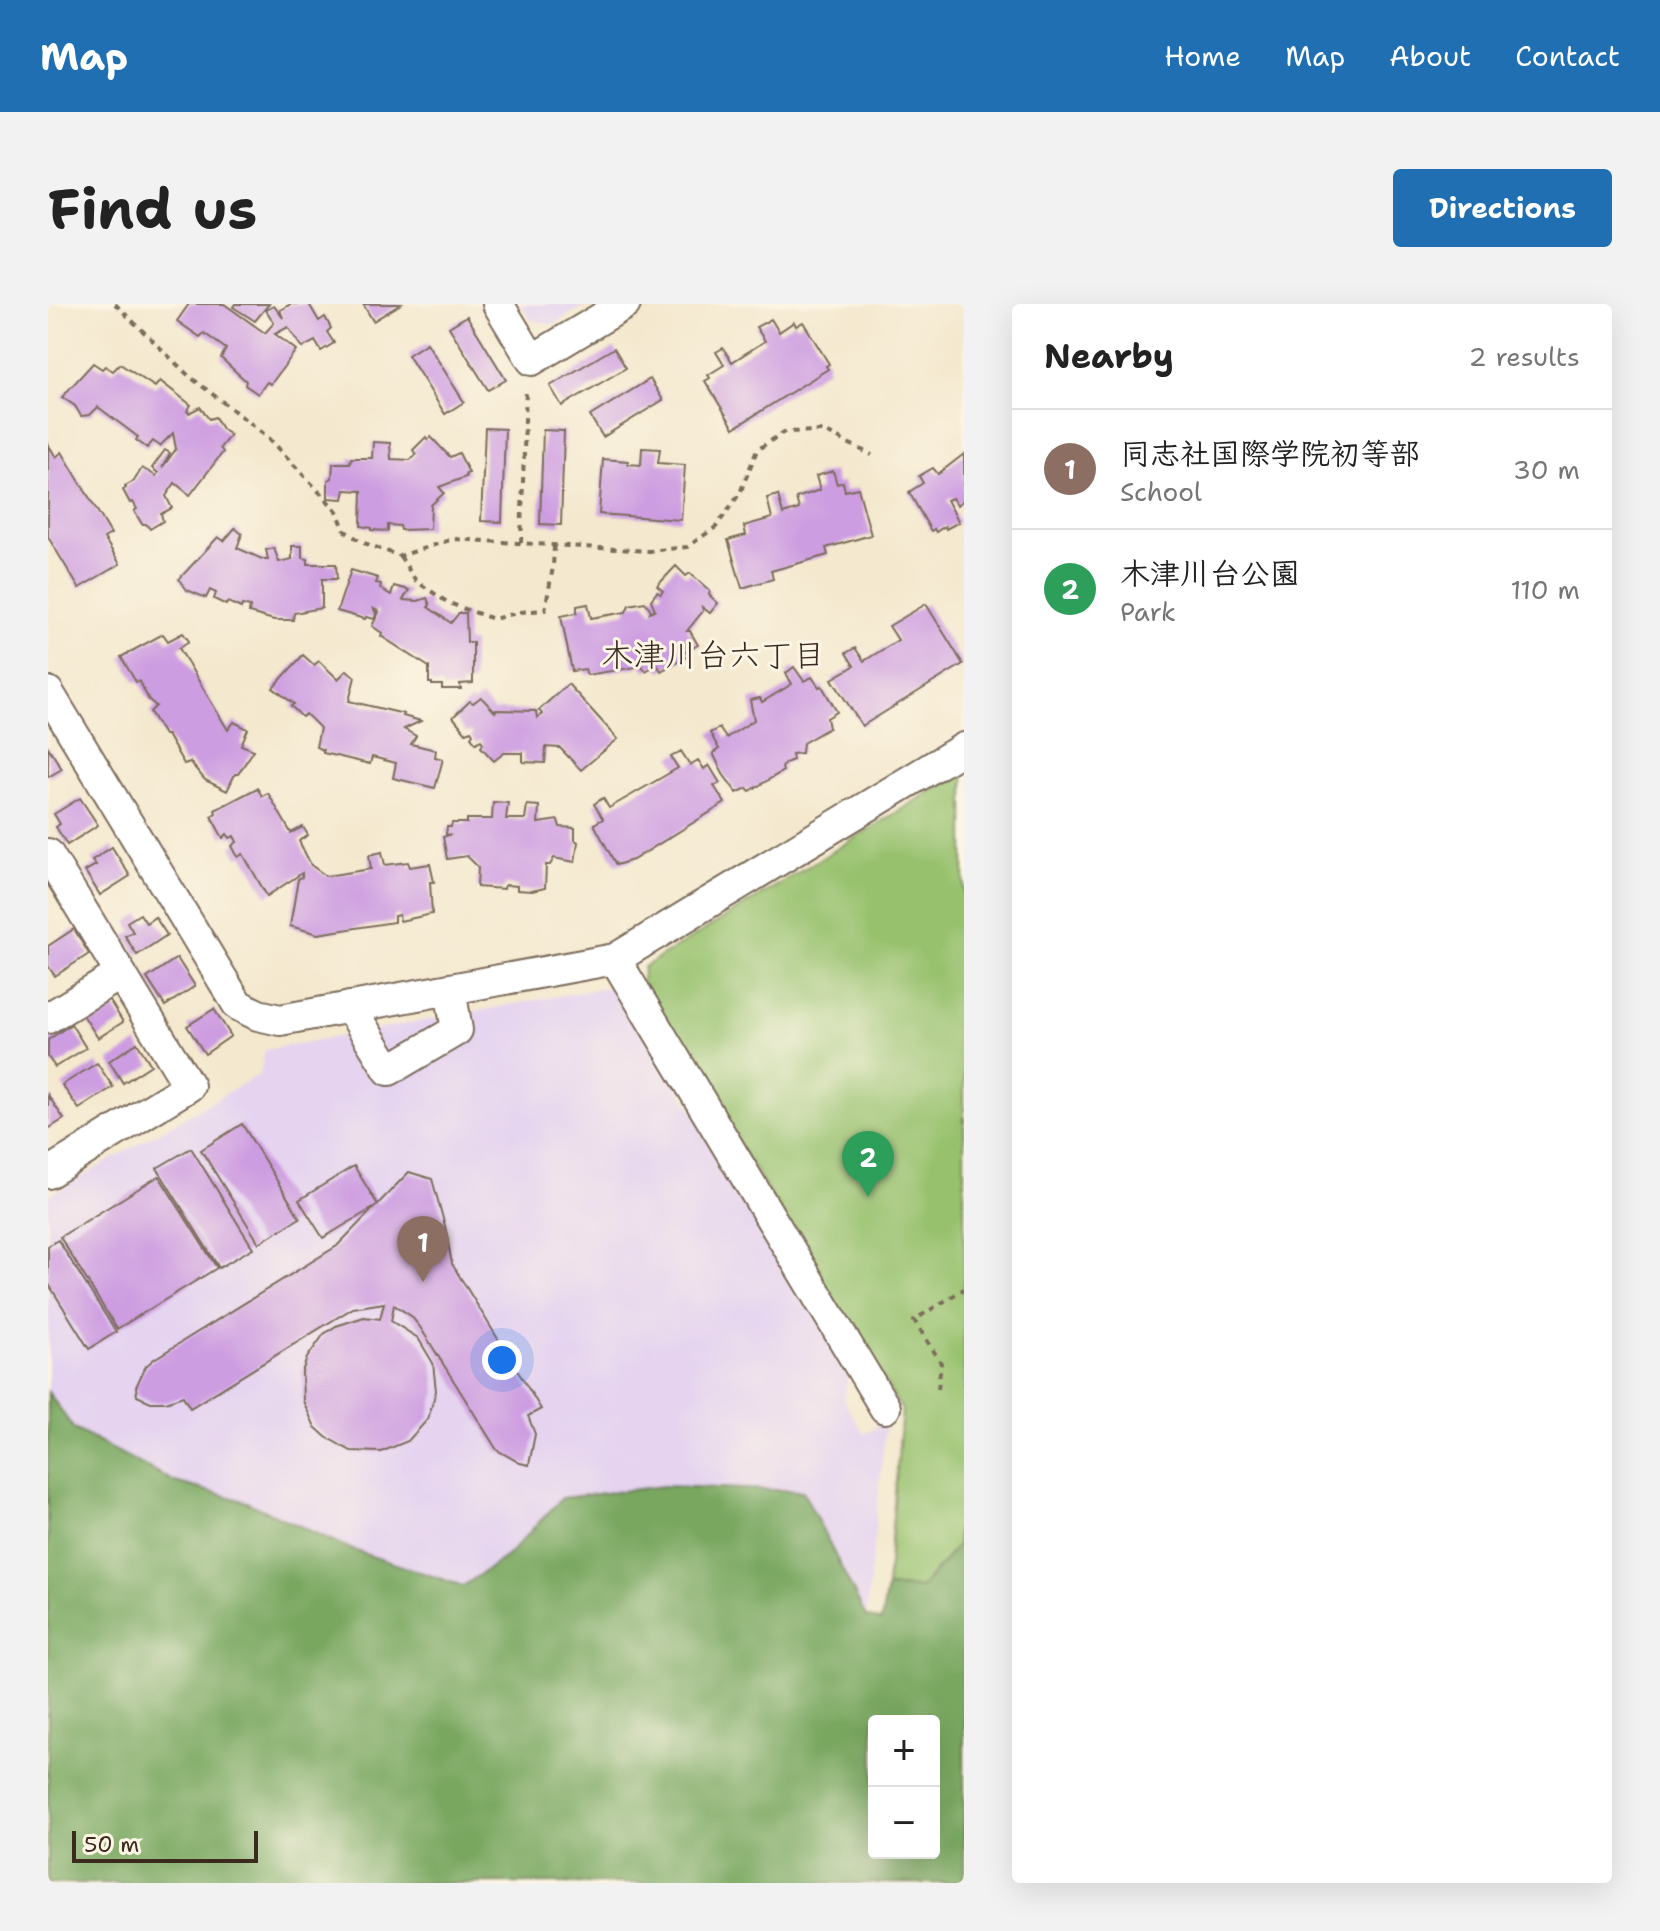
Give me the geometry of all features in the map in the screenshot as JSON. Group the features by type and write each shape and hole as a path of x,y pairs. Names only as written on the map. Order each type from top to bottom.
{"street":[{"path":"498,304 532,360 625,304"},
{"path":"51,704 238,1005 258,1015 280,1020 615,959 964,748"},
{"path":"48,1173 189,1086 50,860"},
{"path":"615,959 885,1408"},
{"path":"48,1018 121,974"},
{"path":"350,1007 389,1070 457,1030 450,989"}],"path":[{"path":"115,304 189,376 268,437 337,511 345,531 364,543 400,556 416,581 447,602 494,619 545,610 554,545"},
{"path":"521,544 526,390"},
{"path":"400,556 453,539 649,551 687,547 716,527 740,493 757,450 784,432 824,431 872,455"},
{"path":"938,1389 941,1363 914,1320 964,1289"}],"shaded area":[{"path":"521,304 587,304 553,325 531,320"},
{"path":"613,986 618,989 850,1368 843,1399 864,1434 886,1421 866,1617 803,1491 562,1498 507,1556 463,1586 353,1550 244,1501 175,1482 74,1429 48,1392 48,1196 260,1074 265,1050"}],"green space":[{"path":"964,771 964,1523 957,1528 957,1546 921,1588 887,1587 902,1410 641,984 644,967"},
{"path":"48,1392 74,1429 175,1482 244,1501 353,1550 463,1586 507,1556 562,1498 664,1486 803,1491 866,1617 881,1621 887,1587 921,1588 957,1546 957,1528 964,1523 964,1883 48,1883"}],"building":[{"path":"189,304 224,304 265,333 274,323 266,310 274,306 283,318 280,310 291,304 309,304 319,321 325,317 331,328 327,332 334,343 321,351 315,341 302,348 288,327 275,334 296,350 271,384 267,382 258,394 245,385 246,381 221,358 226,349 204,333 200,337 177,321"},
{"path":"235,304 269,304 255,321 233,307"},
{"path":"363,304 401,304 373,321"},
{"path":"467,316 506,380 488,390 449,327"},
{"path":"771,319 779,332 794,322 796,326 803,322 829,364 826,366 828,369 734,428 705,381 710,378 708,375 724,365 716,352 723,348 732,362 765,341 756,327"},
{"path":"427,343 464,402 445,414 408,355"},
{"path":"614,348 626,368 562,406 550,386"},
{"path":"93,363 113,371 120,364 155,387 160,381 191,405 187,411 189,413 200,407 209,419 215,417 230,435 220,448 223,452 190,495 175,483 166,496 172,508 161,514 163,521 150,529 142,524 134,511 137,509 123,490 134,481 142,468 156,476 158,473 152,468 165,450 170,453 162,468 176,449 173,433 160,446 153,441 147,448 136,440 138,437 98,407 90,415 81,416 75,406 62,397"},
{"path":"650,379 663,400 603,437 590,416"},
{"path":"485,428 505,429 502,522 481,521"},
{"path":"543,430 564,431 561,525 540,524"},
{"path":"426,437 428,440 431,437 450,457 459,453 469,473 439,487 444,493 431,505 430,529 401,530 400,526 388,525 388,531 372,530 361,526 362,491 345,490 343,499 328,498 328,480 332,478 333,463 350,463 351,458 372,458 373,442 390,443 391,459 410,460 416,455 413,450"},
{"path":"48,444 56,457 62,452 111,534 104,538 120,564 79,588 48,537"},
{"path":"642,448 660,449 658,463 685,465 681,520 599,514 603,459 641,465"},
{"path":"964,454 964,500 957,505 952,498 947,500 959,522 946,529 945,526 936,532 934,529 931,531 909,492 923,483 919,476 933,468 938,474"},
{"path":"833,471 837,484 843,482 845,491 858,488 871,535 826,548 828,555 771,571 773,579 742,588 728,540 746,535 744,526 772,518 767,498 778,495 783,514 799,509 796,498 820,490 816,476"},
{"path":"235,528 242,534 237,548 262,559 268,559 266,550 274,548 279,562 292,559 292,546 302,546 302,558 308,559 308,564 336,564 337,579 322,579 322,608 294,613 293,620 274,620 249,613 250,607 242,605 241,608 228,602 226,605 214,599 216,593 210,590 206,598 187,590 179,579 218,537 224,541"},
{"path":"676,566 686,576 690,573 718,603 710,613 702,607 703,611 687,631 698,645 686,652 688,656 661,671 657,664 646,671 637,660 637,667 587,675 585,669 572,671 561,616 577,613 577,606 588,604 591,618 626,612 629,605 645,602 650,612 655,610 651,600 657,592 661,594 663,591 657,586"},
{"path":"351,570 378,578 376,583 391,595 394,586 409,590 403,600 427,598 428,607 451,623 459,613 466,613 467,642 473,642 473,683 460,684 461,689 442,689 442,685 432,685 429,683 429,667 381,636 382,633 372,626 379,612 374,609 375,619 365,619 337,611"},
{"path":"926,604 963,664 862,726 832,679 854,666 846,653 855,648 864,661 898,640 889,626"},
{"path":"183,633 189,641 179,648 228,730 234,722 248,729 241,745 254,750 235,774 227,791 205,780 190,762 184,764 150,712 156,706 121,657 163,634 168,641"},
{"path":"303,655 314,665 319,661 338,679 347,670 355,677 349,701 421,721 404,729 416,736 411,744 436,750 435,757 443,759 435,788 393,778 396,763 372,757 370,764 323,753 316,747 320,728 306,714 302,717 291,706 294,704 273,688"},
{"path":"794,667 804,681 812,677 819,687 822,686 837,712 827,718 829,728 803,743 802,753 792,754 793,760 785,763 783,771 750,791 747,788 737,793 713,753 719,749 710,733 719,728 726,738 754,720 750,700 760,698 762,702 792,684 786,673"},
{"path":"568,684 618,739 581,770 560,748 546,747 545,763 523,762 523,753 504,753 494,761 481,747 481,740 476,743 471,731 466,733 453,717 470,701 473,703 481,697 495,712 536,711 537,718 542,714 539,710"},
{"path":"48,747 62,769 48,777"},
{"path":"681,751 690,765 698,760 704,769 709,765 720,783 714,786 725,803 633,860 616,865 594,824 603,819 594,804 603,798 609,808 678,768 671,757"},
{"path":"257,788 262,796 268,793 291,833 303,827 308,835 299,841 311,865 326,876 371,869 369,855 382,852 385,865 408,862 410,867 430,864 434,882 430,882 432,914 400,921 399,915 394,916 394,922 318,934 290,926 298,879 302,873 267,896 243,854 238,857 232,846 237,842 234,836 230,838 227,834 223,838 211,816 216,813 215,810"},
{"path":"80,798 98,825 67,845 56,827 60,824 54,814"},
{"path":"493,802 508,803 506,819 525,819 527,805 539,806 538,823 558,820 560,827 575,828 575,840 578,842 575,862 554,858 550,865 546,865 545,888 532,891 505,885 504,889 477,887 478,867 467,856 447,859 443,837 449,835 446,834 447,827 451,827 452,823 467,823 467,819 492,819"},
{"path":"112,847 130,876 100,895 85,871 96,865 92,860"},
{"path":"140,914 146,923 155,917 167,935 137,955 125,936 133,932 127,922"},
{"path":"74,929 89,954 55,976 48,966 48,946"},
{"path":"177,958 195,986 165,1006 147,978"},
{"path":"108,998 123,1022 98,1038 83,1015"},
{"path":"214,1009 231,1036 205,1054 187,1026"},
{"path":"71,1024 86,1048 55,1067 48,1057 48,1040"},
{"path":"137,1043 151,1065 123,1083 109,1061"},
{"path":"97,1063 113,1087 79,1109 62,1085"},
{"path":"48,1095 64,1119 48,1129"},
{"path":"242,1124 300,1218 259,1243 201,1150"},
{"path":"191,1148 253,1248 219,1268 157,1168"},
{"path":"354,1166 378,1205 323,1238 299,1200"},
{"path":"409,1172 432,1179 452,1264 541,1409 528,1416 535,1434 529,1465 497,1450 420,1327 411,1316 394,1305 391,1321 418,1338 433,1363 436,1391 428,1419 408,1441 381,1452 351,1451 315,1427 303,1401 302,1372 307,1358 324,1334 336,1326 364,1317 380,1319 384,1303 353,1308 190,1408 183,1396 166,1402 151,1402 137,1396 136,1387 141,1376 154,1359 337,1246"},
{"path":"159,1176 217,1268 117,1329 60,1237"},
{"path":"58,1240 116,1332 89,1349 48,1283 48,1246"}],"place":[{"name":"木津川台公園","path":"868,1197"},
{"name":"同志社国際学院初等部","path":"423,1282"}],"district":[{"name":"木津川台六丁目","path":"713,654"}]}
